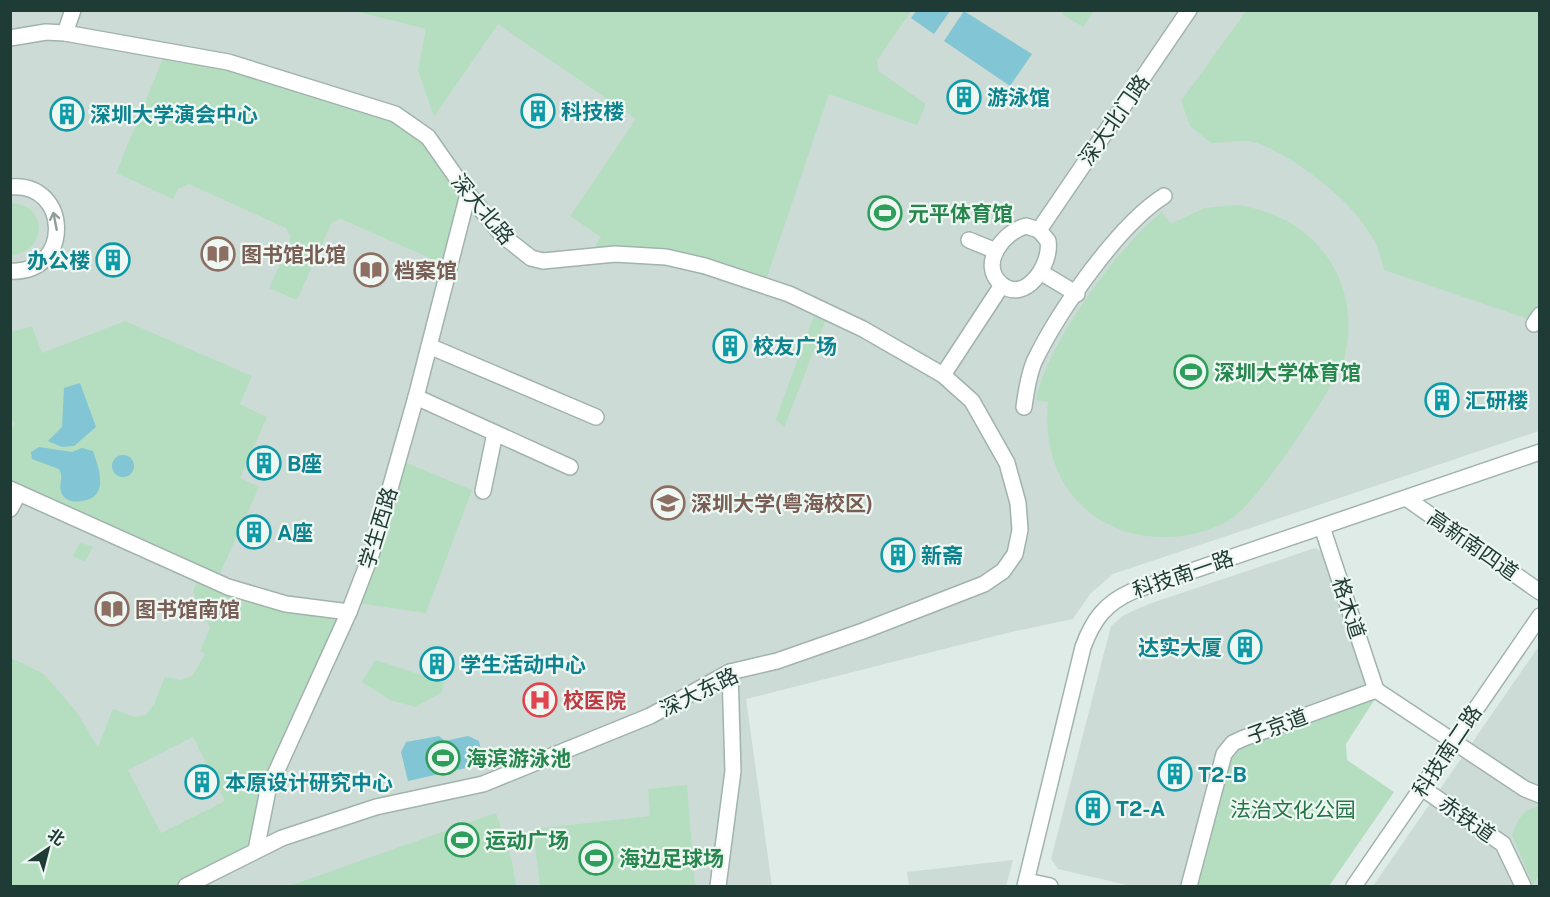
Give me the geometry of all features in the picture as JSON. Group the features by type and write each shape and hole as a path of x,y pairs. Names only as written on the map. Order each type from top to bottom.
{"street":[{"path":"65,33 73,10"},
{"name":"深大北门路","path":"1040,230 1189,10"},
{"name":"深大北路","path":"10,38 46,32 65,33 228,62 381,108 411,123 428,137 468,194 501,235 531,258 543,261 615,254 666,257 705,266 789,294 873,334 943,375"},
{"path":"10,187 25,188 42,197 54,213 58,229 55,245 44,260 27,270 10,271"},
{"name":"学生西路","path":"256,850 268,790 349,612 372,552 416,397 468,194"},
{"path":"1024,407 1028,380 1034,363 1077,294 1132,220 1164,196"},
{"path":"1026,226 1040,230 1048,241 1049,248 1041,273 1036,279 1018,288 1002,285 995,272 996,251 999,243 1013,230 1026,226"},
{"path":"969,240 996,251"},
{"path":"1041,273 1077,294"},
{"path":"943,375 1002,285"},
{"path":"429,346 596,417"},
{"name":"深大东路","path":"186,886 282,838 376,807 483,784 650,716 730,672 777,661 894,620 984,584 1003,571 1015,554 1020,530 1018,503 1007,463 972,402 943,375"},
{"path":"416,397 570,467"},
{"path":"483,491 495,433"},
{"name":"科技南一路","path":"1026,884 1083,647 1099,614 1114,600 1133,591 1539,452"},
{"path":"10,509 15,491 228,587 286,604 349,612"},
{"name":"高新南四道","path":"1406,498 1539,592"},
{"name":"格木道","path":"1322,527 1376,690"},
{"name":"科技南二路","path":"1354,886 1539,616"},
{"path":"718,886 733,771 730,672"},
{"path":"1376,690 1525,789 1539,795"},
{"name":"子京道","path":"1189,886 1224,754 1230,746 1244,738 1376,690"},
{"name":"赤铁道","path":"1422,788 1503,844 1523,886"},
{"path":"1026,884 1050,886"}],"shaded area":[{"name":"深圳大学(粤海校区)","path":"10,11 1539,11 1539,431 1113,574 1090,594 1073,619 1011,632 746,699 772,886 11,886"},
{"path":"1315,548 1321,551 1372,696 1234,752 1197,886 1131,886 1058,869 1051,859 1111,626 1124,615 1149,604"},
{"path":"1539,646 1539,886 1373,886"},
{"path":"1013,860 1006,886 909,886 907,872"}],"green space":[{"path":"1064,10 1094,11 1083,27 1062,14"},
{"path":"354,11 911,11 877,61 878,71 926,104 917,125 829,94 764,286 705,266 589,256 601,237 570,216 636,119 498,24 434,117 418,70 426,29"},
{"path":"1246,11 1539,11 1539,308 1531,320 1384,270 1376,243 1362,222 1335,193 1302,167 1268,147 1253,142 1211,143 1190,126 1181,101"},
{"path":"166,51 411,123 468,194 448,266 341,219 332,222 297,300 269,288 290,242 290,235 286,228 189,184 178,189 173,199 116,173"},
{"path":"11,203 23,205 32,211 39,228 33,245 12,255"},
{"name":"深圳大学体育馆","path":"1238,205 1266,212 1291,224 1312,239 1329,259 1341,282 1347,307 1348,335 1343,364 1322,400 1274,471 1243,509 1231,519 1194,534 1170,537 1141,535 1116,528 1094,516 1076,500 1062,479 1052,456 1048,430 1048,402 1036,400 1042,378 1053,353 1086,298 1125,248 1145,227 1162,212 1171,224 1204,208"},
{"path":"814,315 826,319 784,428 776,419"},
{"path":"125,321 252,376 240,404 267,417 240,478 259,487 216,582 349,612 282,758 256,850 186,886 11,886 11,658 44,674 78,714 98,747 113,709 134,717 146,715 154,704 165,677 181,680 192,676 205,654 200,651 210,628 193,592 199,575 19,493 11,509 10,432 15,423 10,420 12,332 32,326 42,353","holes":["193,737 225,801 161,833 128,770"]},
{"path":"402,461 472,490 426,613 357,603"},
{"path":"80,542 93,547 85,562 73,556"},
{"path":"375,660 444,682 442,692 416,707 390,700 362,682"},
{"name":"法治文化公园","path":"1372,696 1375,699 1346,744 1347,760 1394,792 1329,886 1197,886 1231,759 1237,747"},
{"name":"海边足球场","path":"687,785 695,886 540,886 533,829 650,816 648,789"},
{"path":"1539,806 1539,874 1533,885 1512,835 1525,812"},
{"name":"运动广场","path":"496,813 512,861 516,886 289,886"}],"water":[{"path":"916,11 950,11 934,34 911,18"},
{"path":"964,11 1032,54 1010,86 944,41"},
{"path":"80,383 96,427 74,446 62,447 48,441 62,427 64,388"},
{"path":"39,447 72,452 82,448 93,451 100,474 96,494 79,501 70,501 64,497 59,469 32,459 31,452"},
{"path":"123,455 133,462 134,466 127,476 123,477 113,470 112,466 119,456"},
{"name":"海滨游泳池","path":"439,736 445,741 468,736 479,741 484,764 408,781 401,752 406,742"}],"place":[{"name":"游泳馆","path":"964,97"},
{"name":"科技楼","path":"538,111"},
{"name":"深圳大学演会中心","path":"67,114"},
{"name":"元平体育馆","path":"885,213"},
{"name":"图书馆北馆","path":"218,254"},
{"name":"办公楼","path":"113,260"},
{"name":"档案馆","path":"371,270"},
{"name":"校友广场","path":"730,346"},
{"name":"深圳大学体育馆","path":"1191,372"},
{"name":"汇研楼","path":"1442,400"},
{"name":"B座","path":"264,463"},
{"name":"深圳大学(粤海校区)","path":"668,503"},
{"name":"A座","path":"254,532"},
{"name":"新斋","path":"898,555"},
{"name":"图书馆南馆","path":"112,609"},
{"name":"达实大厦","path":"1245,647"},
{"name":"学生活动中心","path":"437,664"},
{"name":"校医院","path":"540,700"},
{"name":"海滨游泳池","path":"443,758"},
{"name":"T2-B","path":"1175,774"},
{"name":"本原设计研究中心","path":"202,782"},
{"name":"T2-A","path":"1093,808"},
{"name":"运动广场","path":"462,840"},
{"name":"海边足球场","path":"596,858"}]}
